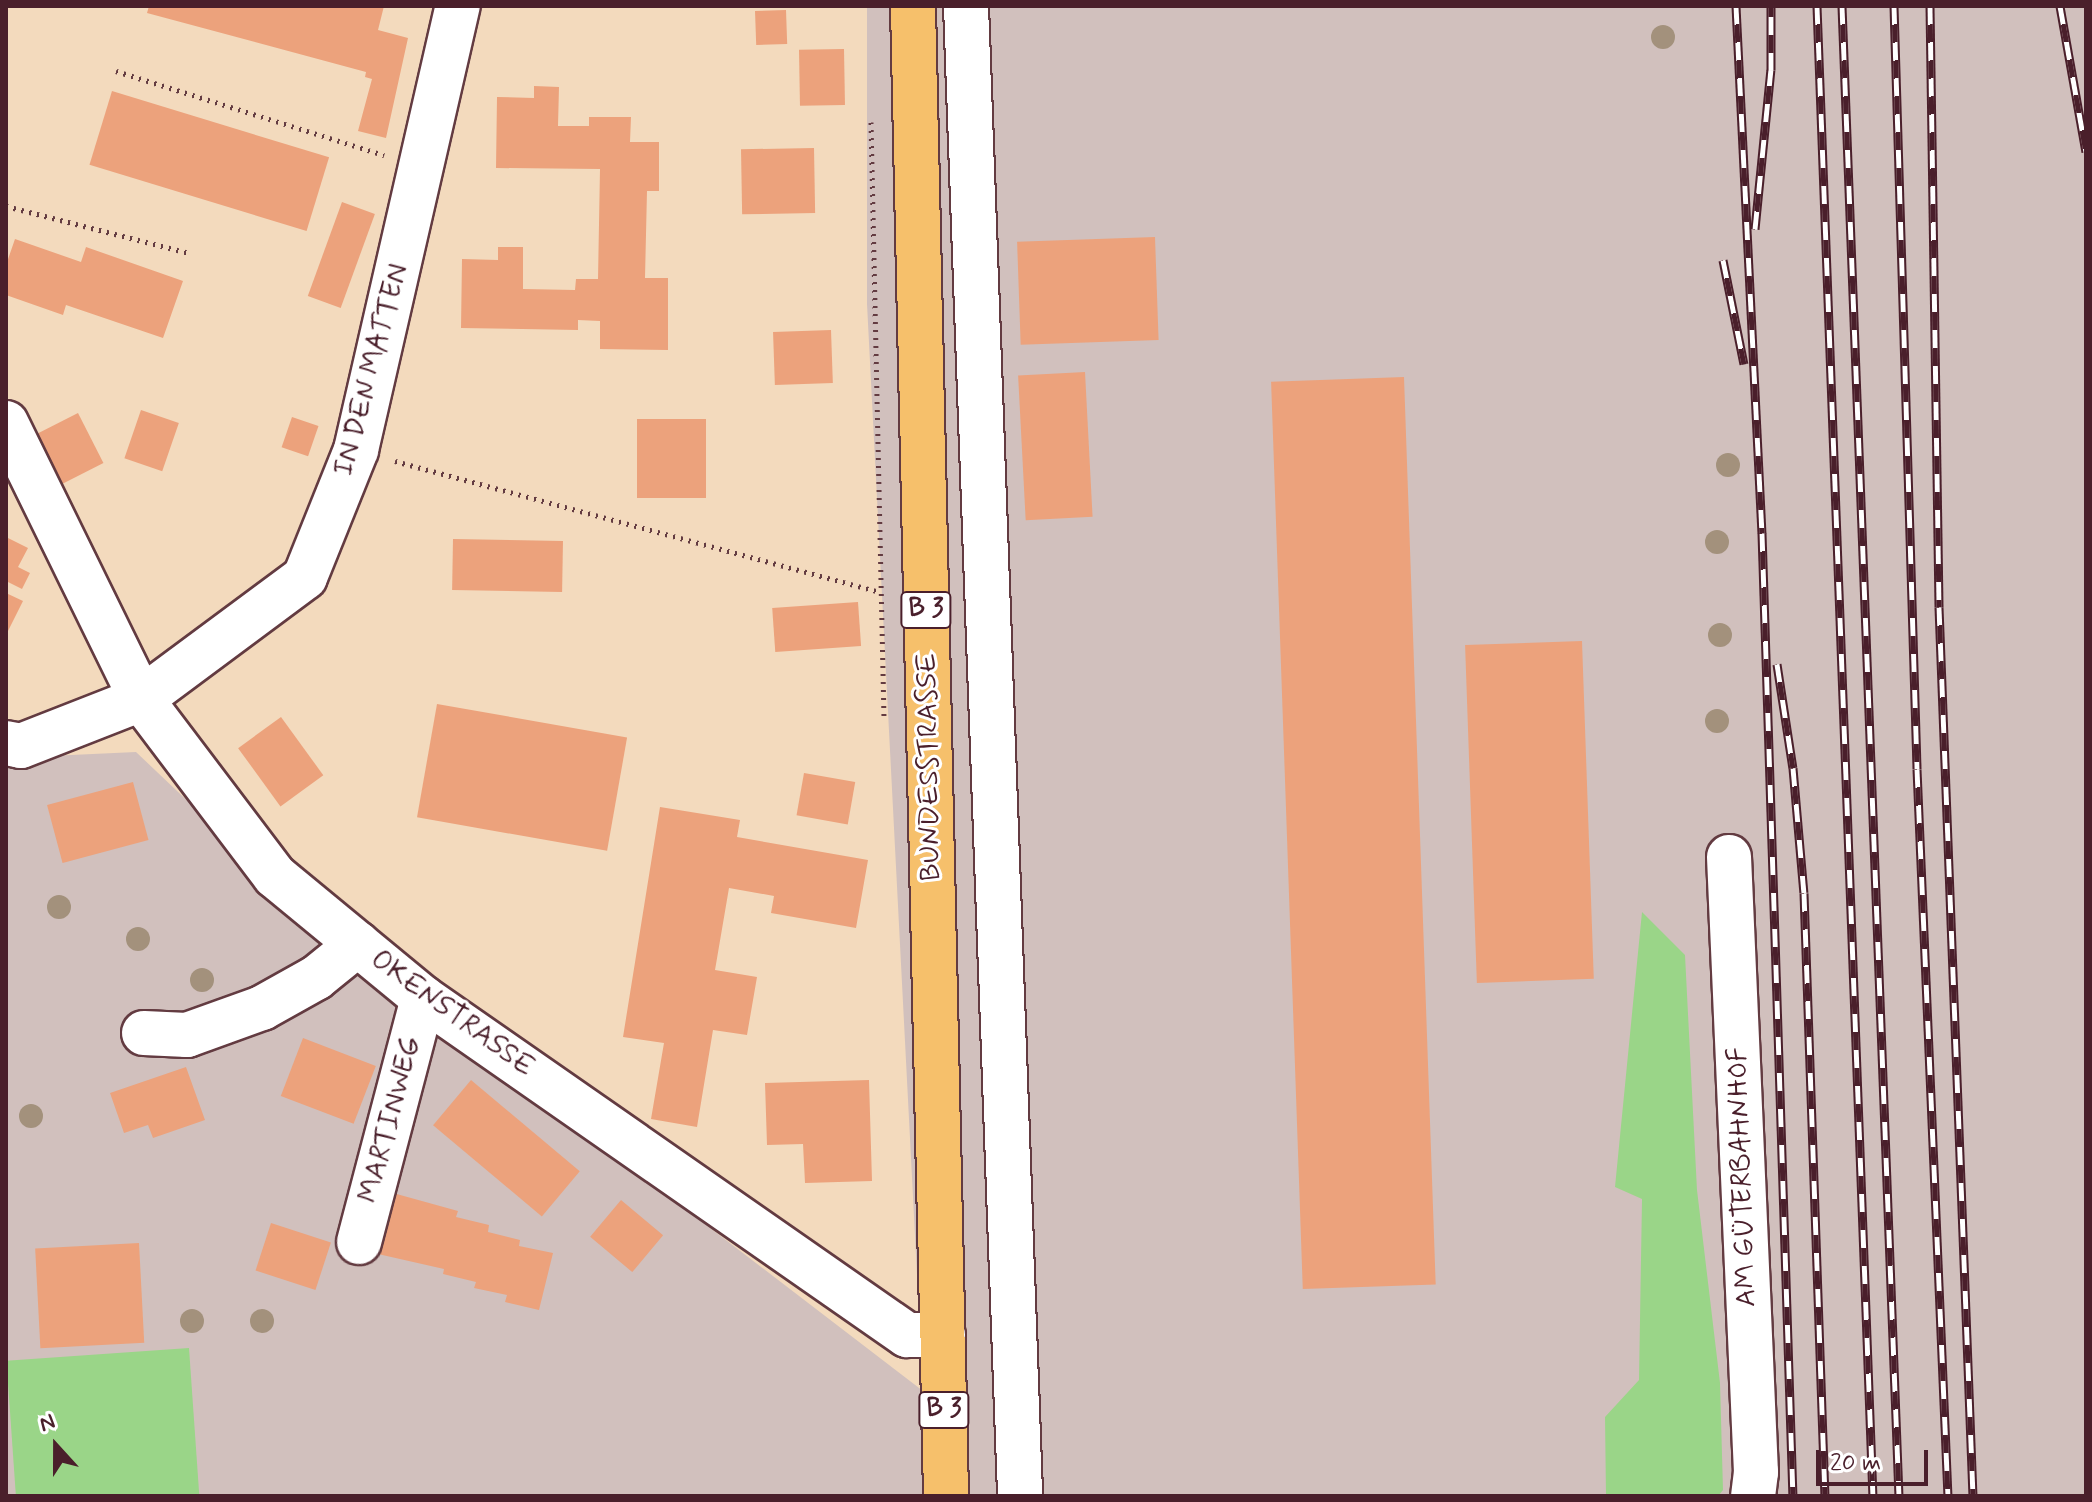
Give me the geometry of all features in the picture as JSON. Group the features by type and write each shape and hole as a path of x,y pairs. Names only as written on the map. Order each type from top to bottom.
{"main road":[{"name":"BUNDESSTRASSE","path":"913,6 943,1335"},
{"name":"B 3","path":"943,1335 946,1496"}],"street":[{"name":"IN DEN MATTEN","path":"6,743 21,746 141,699 305,577 356,450 458,6"},
{"path":"966,6 1020,1496"},
{"name":"OKENSTRASSE","path":"6,423 141,699 275,876 423,998 907,1335 943,1335"},
{"name":"AM GÜTERBAHNHOF","path":"1729,857 1756,1472 1753,1496"},
{"path":"144,1033 187,1035 262,1008 316,978 358,944"},
{"name":"MARTINWEG","path":"359,1242 423,998"}],"path":[{"path":"116,71 423,167"},
{"path":"6,206 189,253"},
{"path":"356,450 879,592 926,601"}],"shaded area":[{"path":"867,6 2086,6 2086,1496 6,1496 6,758 136,752 332,938 923,1391 867,304"}],"green space":[{"path":"1642,912 1685,955 1697,1190 1720,1383 1723,1490 1718,1496 1606,1496 1605,1417 1639,1380 1642,1199 1615,1187"},
{"path":"189,1348 199,1496 16,1496 6,1361"}],"building":[{"path":"149,6 384,6 378,30 408,38 386,138 358,131 372,79 365,77 366,72 147,13"},
{"path":"786,10 787,44 756,45 755,11"},
{"path":"844,49 845,105 800,106 799,50"},
{"path":"534,86 559,87 558,126 589,126 589,117 631,117 630,142 659,142 659,191 647,191 645,278 668,278 668,350 600,349 600,321 578,320 578,330 461,328 462,259 498,260 498,247 523,247 523,289 575,290 576,279 598,279 600,169 496,168 497,97 534,98"},
{"path":"112,91 329,157 307,231 89,165"},
{"path":"814,148 815,213 742,214 741,149"},
{"path":"342,202 375,214 341,308 308,296"},
{"path":"1155,237 1159,340 1021,345 1017,242"},
{"path":"15,239 81,262 86,247 183,281 163,338 66,305 63,315 6,295 6,265"},
{"path":"831,330 833,383 775,385 773,332"},
{"path":"1085,372 1093,517 1026,520 1018,376"},
{"path":"1404,377 1436,1284 1303,1289 1271,382"},
{"path":"141,410 179,423 162,471 124,458"},
{"path":"78,413 103,463 52,489 26,439"},
{"path":"292,417 318,426 308,456 282,447"},
{"path":"637,419 706,419 706,498 637,498"},
{"path":"6,537 28,548 18,567 30,573 22,589 6,581"},
{"path":"453,539 563,541 562,592 452,590"},
{"path":"6,593 23,601 6,635"},
{"path":"858,602 861,646 775,652 772,608"},
{"path":"1582,641 1594,979 1477,983 1465,645"},
{"path":"437,704 627,738 607,851 417,817"},
{"path":"281,717 323,775 280,806 238,748"},
{"path":"804,773 855,782 848,824 797,815"},
{"path":"133,782 149,840 63,863 47,805"},
{"path":"660,807 740,820 737,837 868,860 856,928 771,913 774,896 729,888 715,970 757,977 747,1035 713,1030 697,1127 651,1119 664,1043 623,1037"},
{"path":"303,1038 376,1066 354,1124 281,1096"},
{"path":"186,1067 205,1120 153,1138 148,1125 124,1133 110,1093"},
{"path":"471,1080 580,1171 542,1216 433,1125"},
{"path":"869,1080 872,1181 805,1183 803,1144 767,1145 765,1083"},
{"path":"393,1193 458,1211 456,1217 489,1225 488,1232 520,1240 519,1246 553,1253 539,1310 505,1302 507,1295 474,1288 476,1282 443,1274 444,1269 378,1254"},
{"path":"621,1200 663,1235 632,1272 590,1237"},
{"path":"271,1223 331,1242 315,1290 256,1271"},
{"path":"139,1243 144,1343 40,1348 35,1248"}],"railway":[{"path":"1736,6 1762,533 1793,1496"},
{"path":"1755,229 1771,70 1771,6"},
{"path":"1817,6 1873,1496"},
{"path":"1842,6 1899,1496"},
{"path":"1894,6 1917,769 1948,1496"},
{"path":"1930,6 1939,607 1973,1496"},
{"path":"2060,6 2086,152"},
{"path":"1723,260 1744,364"},
{"path":"1777,664 1793,768 1804,893 1825,1496"}]}
